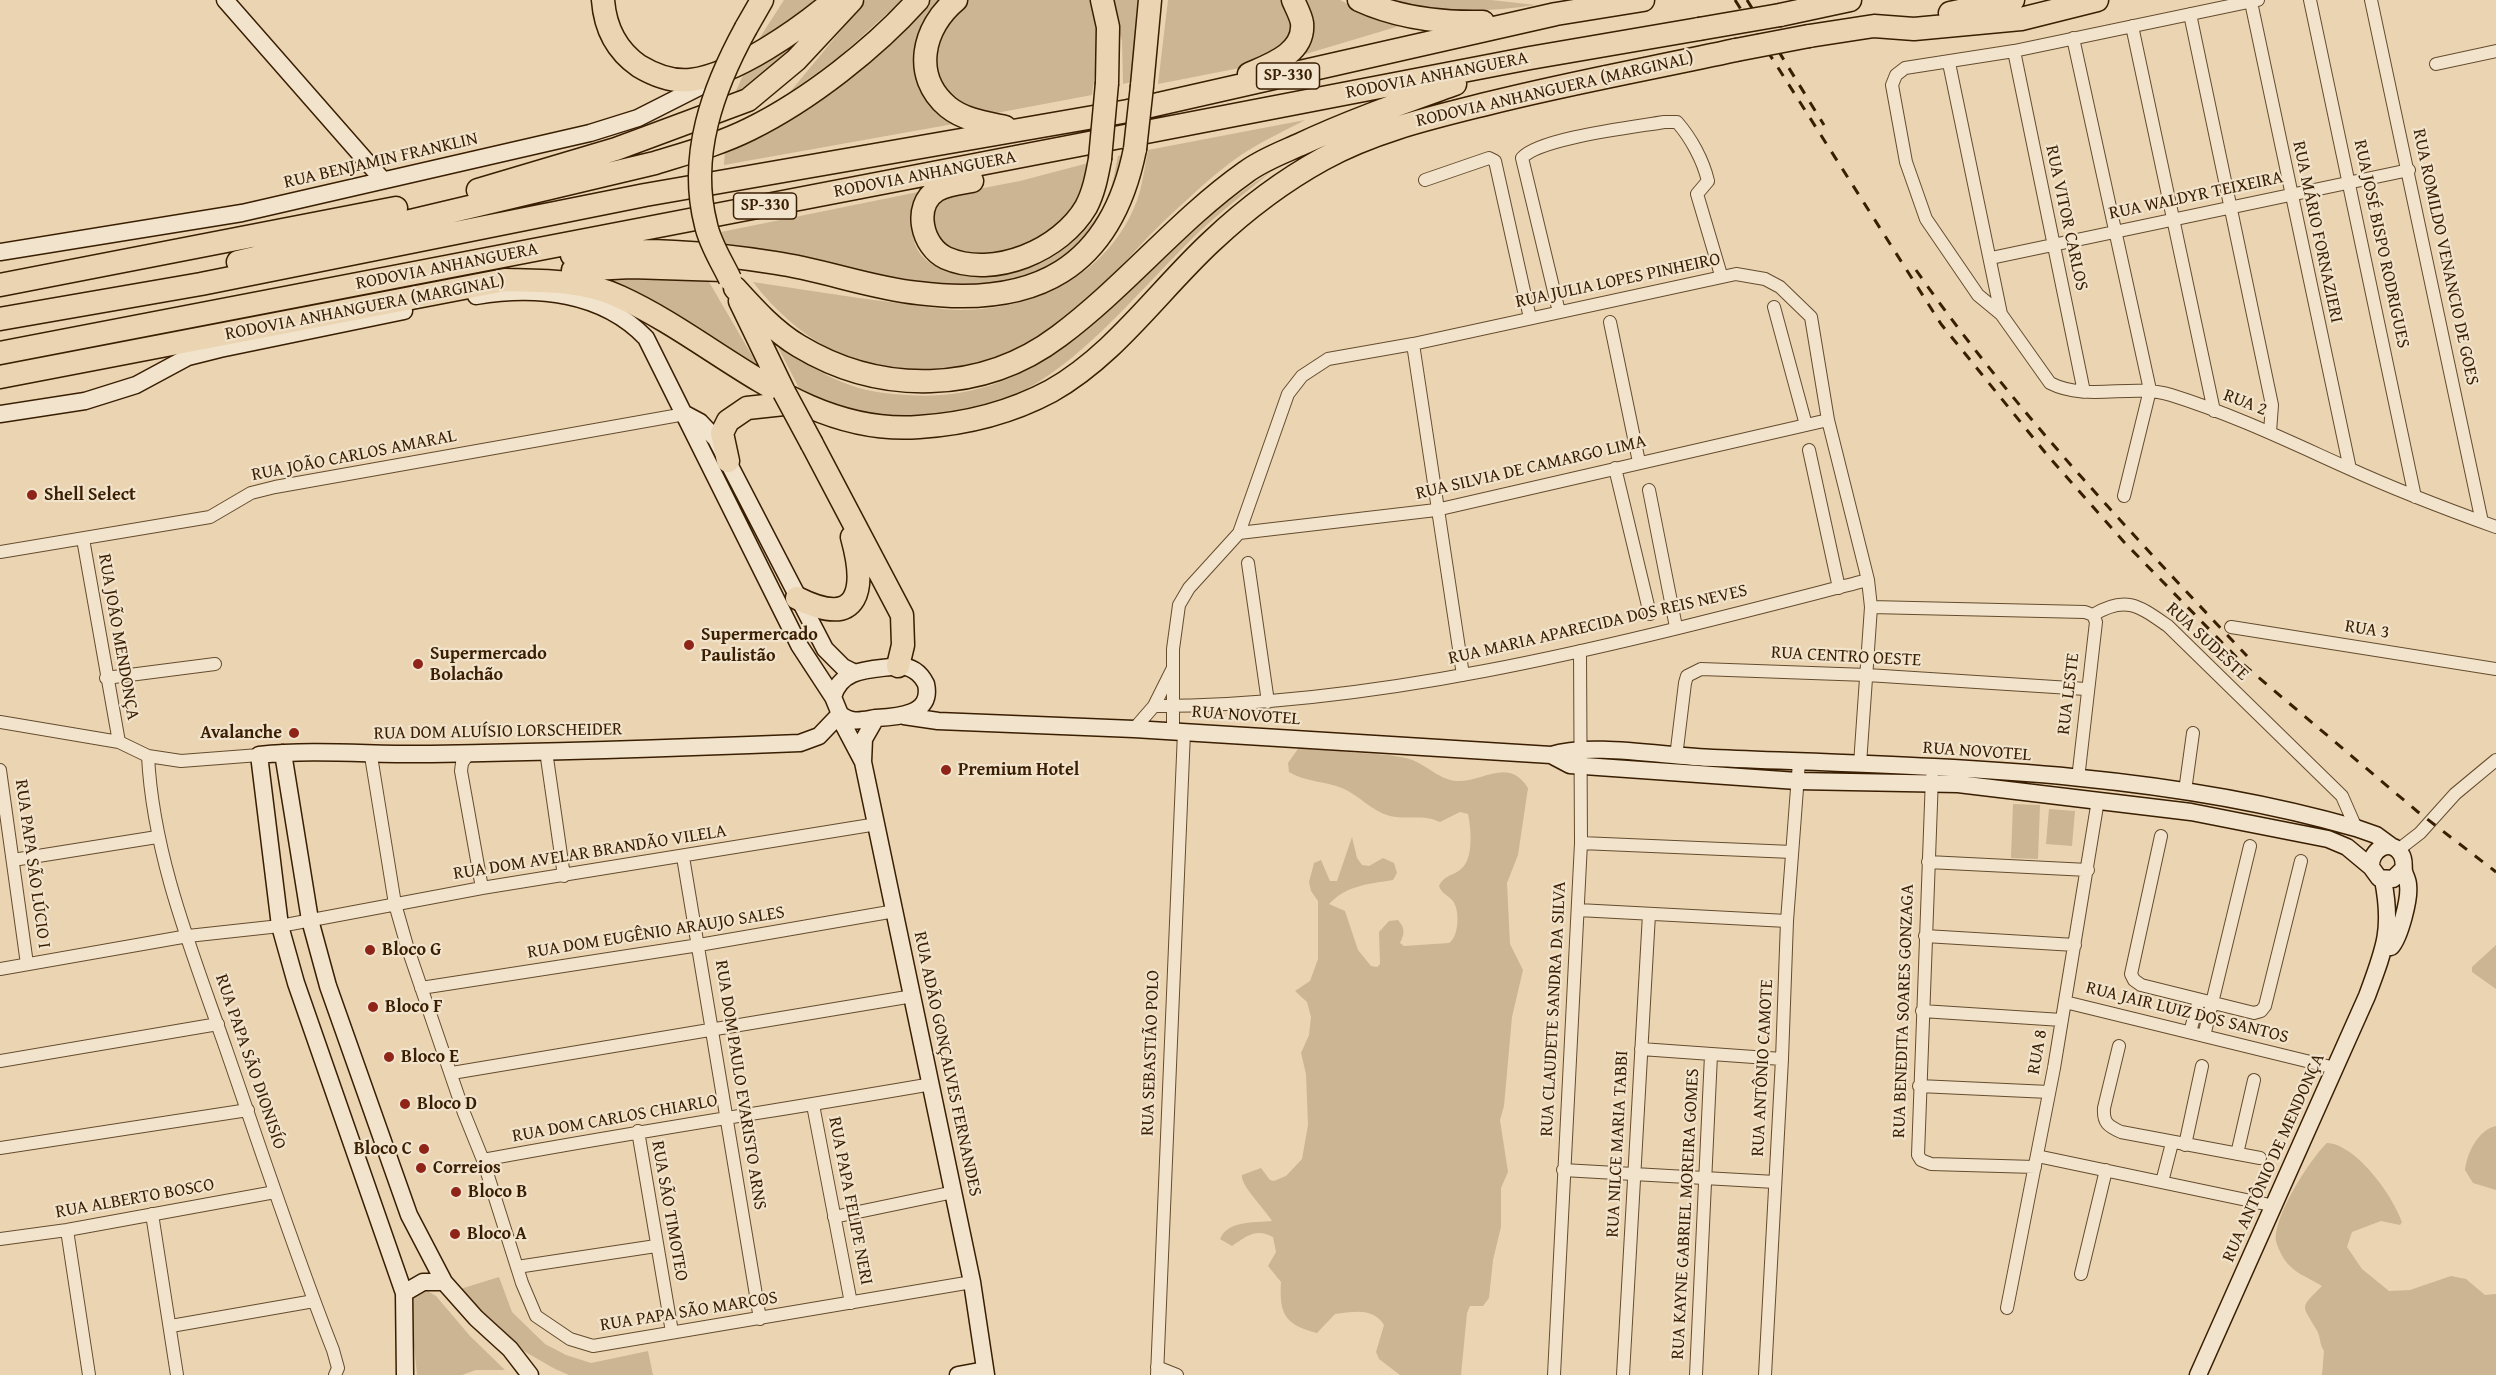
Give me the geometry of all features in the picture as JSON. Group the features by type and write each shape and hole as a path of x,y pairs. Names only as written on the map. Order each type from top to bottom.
{"highway":[{"path":"603,0 610,31 621,51 656,75 679,80 707,77 754,55 794,31 834,0"},
{"path":"447,198 616,149 748,100 796,60 852,0"},
{"path":"35,313 182,278 248,259 655,163 751,129 819,86 875,41 918,0"},
{"path":"956,0 937,19 928,37 925,59 929,80 949,108 975,121 1018,129"},
{"path":"1102,0 1108,27 1107,83 1100,159 1095,187 1085,208 1057,237 1031,254 1007,262 976,264 957,261 936,250 923,231 924,210 930,197 946,186 1060,163 1129,143"},
{"path":"433,270 617,250 655,250 778,263 916,293 974,298 1028,287 1055,275 1084,255 1108,227 1122,197 1129,143 1143,86 1150,0"},
{"path":"1179,100 1284,58 1295,45 1301,31 1302,22 1293,0"},
{"path":"1359,0 1397,14 1455,22 1556,14"},
{"name":"RODOVIA ANHANGUERA","path":"0,319 213,281 645,195 1179,100 1556,14 1643,0"},
{"name":"RODOVIA ANHANGUERA","path":"0,354 433,270 1129,143 1530,58 1780,15 1850,0"},
{"path":"1874,26 2013,0"},
{"name":"RODOVIA ANHANGUERA (MARGINAL)","path":"0,377 505,280 566,282 620,297 793,400 838,418 884,427 916,428 952,424 1010,409 1050,391 1077,374 1125,330 1211,242 1264,196 1327,157 1402,125 1537,91 1809,36 1874,26 1914,29 2021,19 2097,0"},
{"path":"757,11 716,91 706,125 699,176 706,226 735,288 744,314 843,507 902,615 903,645 898,666"},
{"path":"735,288 786,337 835,365 892,380 938,382 978,376 1022,358 1058,338 1195,211 1265,161 1349,121 1530,58"},
{"path":"0,285 447,198 485,193 709,135 783,110"},
{"path":"505,280 524,273 631,267 698,268 761,273 844,287 879,285"},
{"path":"0,392 71,365"},
{"path":"728,461 722,433 728,421 747,408 784,404 793,400"},
{"path":"797,598 832,609 847,606 854,600 861,580 858,559 843,507"}],"street":[{"path":"225,0 382,179"},
{"name":"RUA JOSÉ BISPO RODRIGUES","path":"2310,0 2415,497"},
{"name":"RUA ROMILDO VENANCIO DE GOES","path":"2371,0 2409,170 2482,522"},
{"path":"2001,314 1978,296 1926,219 1906,162 1892,85 1896,75 1905,68 2014,51 2255,1"},
{"name":"RUA MÁRIO FORNAZIERI","path":"2255,1 2290,194 2350,469"},
{"path":"2190,14 2272,405 2270,432"},
{"path":"2132,26 2214,411"},
{"path":"2073,38 2150,390 2124,496"},
{"name":"RUA VITOR CARLOS","path":"2014,51 2084,392"},
{"path":"2436,64 2496,51"},
{"name":"RUA BENJAMIN FRANKLIN","path":"0,252 242,213 612,127 675,102 754,55"},
{"path":"1948,63 2001,314"},
{"path":"1559,312 1522,158 1526,153 1555,142 1664,122 1677,122 1687,133 1706,171 1708,181 1697,194 1721,275"},
{"path":"1425,180 1489,159 1495,162 1530,318"},
{"name":"RUA WALDYR TEIXEIRA","path":"1991,258 2409,170"},
{"name":"RUA JULIA LOPES PINHEIRO","path":"1179,732 1173,669 1179,605 1189,588 1239,533 1288,394 1302,376 1328,359 1413,344 1721,275 1736,274 1765,279 1780,287 1811,317 1827,420 1868,580 1871,607 1860,764"},
{"path":"0,414 85,401 136,386 188,357 468,297 542,291 611,309 627,319 646,338 799,645 833,697"},
{"path":"1774,307 1806,425"},
{"name":"RUA 2","path":"2001,314 2050,383 2059,387 2084,392 2150,390 2270,432 2415,497 2496,527"},
{"path":"1610,322 1639,462"},
{"path":"1413,344 1462,675"},
{"path":"685,414 708,428 728,461 825,649 843,667 855,673"},
{"name":"RUA JOÃO CARLOS AMARAL","path":"0,552 210,517 251,493 275,487 685,414"},
{"name":"RUA SILVIA DE CAMARGO LIMA","path":"1239,533 1436,510 1827,420"},
{"path":"1809,450 1839,588"},
{"path":"1615,468 1650,614"},
{"path":"1649,490 1676,627"},
{"name":"RUA JOÃO MENDONÇA","path":"83,539 119,742"},
{"path":"1248,563 1268,702"},
{"name":"RUA MARIA APARECIDA DOS REIS NEVES","path":"1154,706 1268,702 1462,675 1580,651 1868,580"},
{"name":"RUA SUDESTE","path":"1871,607 2085,612 2093,615 2110,605 2138,605 2168,626 2342,796 2356,828"},
{"name":"RUA LESTE","path":"2078,779 2086,689 2096,622 2093,615"},
{"name":"RUA 3","path":"2231,627 2496,669"},
{"name":"RUA CLAUDETE SANDRA DA SILVA","path":"1553,1372 1581,843 1580,651"},
{"path":"106,678 215,664"},
{"path":"833,697 840,680 855,673 908,666 923,679 938,721"},
{"name":"RUA JULIA LOPES PINHEIRO","path":"1134,729 1154,706 1173,669"},
{"name":"RUA CENTRO OESTE","path":"1676,757 1684,683 1693,671 1701,669 1867,675 2086,689"},
{"path":"904,716 922,705 927,690"},
{"name":"RUA ADÃO GONÇALVES FERNANDES","path":"833,697 842,715 844,726 863,762 877,824 972,1282 985,1373"},
{"name":"RUA NOVOTEL","path":"842,715 861,721 904,716 938,721 1134,729 1551,755 1571,749 1582,757 1797,781 1932,776 2078,779 2228,798 2356,828 2376,835 2399,856"},
{"name":"RUA DOM ALUÍSIO LORSCHEIDER","path":"0,722 119,742 148,756 181,761 311,752 371,756 800,743 819,736 842,715"},
{"name":"RUA ADÃO GONÇALVES FERNANDES","path":"863,762 864,739 876,718"},
{"name":"RUA SEBASTIÃO POLO","path":"1157,1371 1179,732"},
{"path":"2185,791 2193,733"},
{"path":"546,751 564,876"},
{"path":"283,753 310,921 328,986 405,1203 425,1249 444,1282 476,1318 510,1349 530,1375"},
{"path":"469,753 462,763 461,771 482,888"},
{"path":"449,754 461,771"},
{"path":"258,755 280,926 296,983 404,1293 405,1375"},
{"name":"RUA PAPA SÃO DIONISÍO","path":"148,756 150,795 157,837 188,936 275,1192 333,1350 338,1368 335,1375"},
{"name":"RUA PAPA SÃO MARCOS","path":"371,756 395,904 421,988 464,1113 483,1160 517,1268 536,1316 580,1344 593,1346 972,1282"},
{"name":"RUA NOVOTEL","path":"1582,757 1676,757 1860,764 2191,812 2298,831 2347,847 2371,867"},
{"path":"2399,856 2377,849 2372,857 2371,867 2375,875 2383,880 2393,879 2399,856 2456,794 2496,760"},
{"name":"RUA ANTÔNIO CAMOTE","path":"1765,1375 1787,921 1798,762"},
{"name":"RUA PAPA SÃO LÚCIO I","path":"0,770 27,964"},
{"name":"RUA BENEDITA SOARES GONZAGA","path":"1932,776 1916,1147 1921,1160 1931,1164 2036,1162"},
{"path":"2078,779 2097,800 2124,784"},
{"name":"RUA 8","path":"2007,1308 2062,1020 2088,870 2097,800"},
{"name":"RUA DOM AVELAR BRANDÃO VILELA","path":"0,969 188,936 280,926 482,888 877,824"},
{"path":"2161,836 2131,974 2134,980 2141,985 2254,1013 2261,1011 2265,1006 2301,861"},
{"path":"13,860 157,837"},
{"path":"1581,843 1792,852"},
{"path":"2204,1036 2250,846"},
{"name":"RUA DOM PAULO EVARISTO ARNS","path":"683,856 760,1319"},
{"name":"RUA ANTÔNIO DE MENDONÇA","path":"2382,956 2395,942 2409,886 2399,856"},
{"path":"1928,862 2088,870"},
{"name":"RUA ANTÔNIO DE MENDONÇA","path":"2205,1372 2382,956 2389,922 2383,880"},
{"path":"1578,910 1787,921"},
{"name":"RUA DOM EUGÊNIO ARAUJO SALES","path":"421,988 699,945 895,911"},
{"name":"RUA NILCE MARIA TABBI","path":"1623,1375 1649,914"},
{"path":"1925,936 2075,945"},
{"path":"452,1073 913,996"},
{"path":"2190,1032 2199,1000"},
{"name":"RUA JAIR LUIZ DOS SANTOS","path":"2065,1002 2335,1068"},
{"path":"1922,1011 2062,1020"},
{"path":"0,1061 218,1024"},
{"path":"2119,1046 2104,1108 2105,1122 2121,1132 2260,1158"},
{"path":"1641,1049 1782,1059"},
{"name":"RUA KAYNE GABRIEL MOREIRA GOMES","path":"1696,1375 1711,1055"},
{"path":"2186,1145 2202,1066"},
{"path":"2237,1154 2254,1080"},
{"name":"RUA DOM CARLOS CHIARLO","path":"483,1160 638,1131 813,1105 932,1084"},
{"path":"1919,1086 2049,1092"},
{"name":"RUA PAPA FELIPE NERI","path":"813,1105 851,1303"},
{"path":"0,1148 248,1110"},
{"name":"RUA SÃO TIMOTEO","path":"638,1131 672,1332"},
{"path":"2162,1182 2172,1143"},
{"path":"2036,1162 2106,1170 2275,1206"},
{"path":"1563,1170 1775,1182"},
{"path":"2081,1274 2106,1170"},
{"name":"RUA ALBERTO BOSCO","path":"0,1239 68,1230 275,1192"},
{"path":"834,1217 954,1192"},
{"path":"152,1214 177,1375"},
{"path":"68,1230 89,1375"},
{"path":"517,1268 656,1246"},
{"path":"404,1293 423,1282 444,1282"},
{"path":"171,1326 314,1301"},
{"path":"1157,1371 1177,1375"},
{"path":"958,1375 985,1373"}],"shaded area":[{"path":"784,0 816,0 780,28 757,42"},
{"path":"866,0 902,0 839,57 790,92"},
{"path":"929,0 945,0 921,34 959,123 724,165 725,150 879,52"},
{"path":"967,0 1093,0 1098,35 1092,95 991,114 967,109 951,99 933,69 936,35 956,8"},
{"path":"1110,0 1143,0 1136,81 1123,84 1122,41"},
{"path":"1168,0 1286,0 1296,21 1291,41 1245,67 1158,84"},
{"path":"1304,0 1340,0 1369,15 1406,24 1299,56"},
{"path":"1392,0 1491,0 1536,5 1500,9 1446,10"},
{"path":"811,28 786,57 733,98 743,75"},
{"path":"1305,120 1249,150 1210,179 1149,236 1084,305 1055,329 986,362 949,370 912,372 876,367 842,355 810,337 780,312 753,282 961,310 988,308 1040,296 1085,271 1121,232 1137,201 1148,150"},
{"path":"1130,153 1108,219 1050,271 989,287 925,282 728,251 721,232 928,190 913,223 915,244 924,258 940,268 959,273 1001,274 1037,265 1072,243 1100,212 1107,199 1118,156"},
{"path":"1092,162 1078,204 1048,236 1007,255 958,254 935,236 931,217 937,203 952,194 1020,181"},
{"path":"1272,171 1201,230 1080,351 1047,376 1011,397 971,411 925,418 863,415 802,394 778,347 834,378 874,392 908,395 956,393 999,383 1037,364 1073,340 1206,219"},
{"path":"705,275 761,371 600,278"},
{"path":"1301,739 1341,751 1406,758 1449,780 1466,781 1503,772 1520,779 1528,788 1518,855 1507,883 1510,944 1523,970 1512,1017 1504,1106 1500,1120 1508,1172 1501,1188 1501,1227 1493,1260 1489,1298 1483,1306 1470,1306 1467,1313 1461,1375 1400,1375 1379,1359 1376,1352 1384,1325 1374,1315 1368,1313 1335,1314 1317,1333 1298,1326 1291,1322 1283,1310 1281,1282 1268,1266 1276,1252 1273,1237 1257,1233 1247,1236 1232,1246 1220,1239 1229,1228 1235,1225 1272,1221 1245,1185 1242,1175 1261,1168 1270,1180 1274,1181 1286,1176 1302,1159 1308,1125 1306,1074 1301,1053 1309,1035 1311,1017 1307,1002 1295,991 1310,981 1318,959 1318,901 1311,891 1309,882 1314,863 1321,860 1330,881 1337,881 1352,837 1357,858 1362,865 1369,866 1383,858 1394,863 1397,873 1393,880 1351,889 1329,904 1345,911 1358,950 1371,966 1377,967 1380,964 1379,932 1389,921 1398,920 1402,926 1403,933 1400,943 1404,946 1449,943 1452,940 1457,929 1457,911 1453,901 1443,893 1439,886 1446,877 1461,869 1470,851 1471,835 1468,814 1460,812 1440,822 1427,818 1390,816 1342,788 1302,778 1289,772 1288,763 1300,746"},
{"path":"2013,804 2040,805 2038,859 2011,858"},
{"path":"2049,809 2075,811 2072,846 2046,844"},
{"path":"2496,945 2496,989 2472,972 2472,967"},
{"path":"2496,1126 2496,1190 2473,1183 2465,1170 2474,1143 2484,1132"},
{"path":"2327,1143 2350,1152 2372,1173 2391,1199 2402,1222 2400,1225 2381,1221 2352,1232 2347,1247 2362,1269 2389,1291 2410,1290 2451,1276 2466,1279 2485,1295 2496,1294 2496,1375 2322,1375 2324,1351 2318,1332 2305,1307 2309,1299 2322,1286 2291,1268 2276,1241 2280,1218 2286,1204 2311,1162"},
{"path":"499,1277 512,1312 545,1344 566,1355 591,1363 648,1351 653,1375 569,1375 503,1339 454,1291"},
{"path":"426,1290 436,1296 470,1336 505,1370 476,1370 462,1375 417,1375 409,1296 416,1291"}],"railway":[{"path":"1735,0 1941,324 2048,456 2124,542 2245,666 2418,812 2496,872"},
{"path":"1747,0 1824,125"},
{"path":"1916,270 1992,372 2074,469 2247,656"}],"place":[{"name":"Shell Select","path":"32,495"},
{"name":"Supermercado Paulistão","path":"689,645"},
{"name":"Supermercado Bolachão","path":"418,664"},
{"name":"Avalanche","path":"294,733"},
{"name":"Premium Hotel","path":"946,770"},
{"name":"Bloco G","path":"370,950"},
{"name":"Bloco F","path":"373,1007"},
{"name":"Bloco E","path":"389,1057"},
{"name":"Bloco D","path":"405,1104"},
{"name":"Bloco C","path":"424,1149"},
{"name":"Correios","path":"421,1168"},
{"name":"Bloco B","path":"456,1192"},
{"name":"Bloco A","path":"455,1234"}]}
